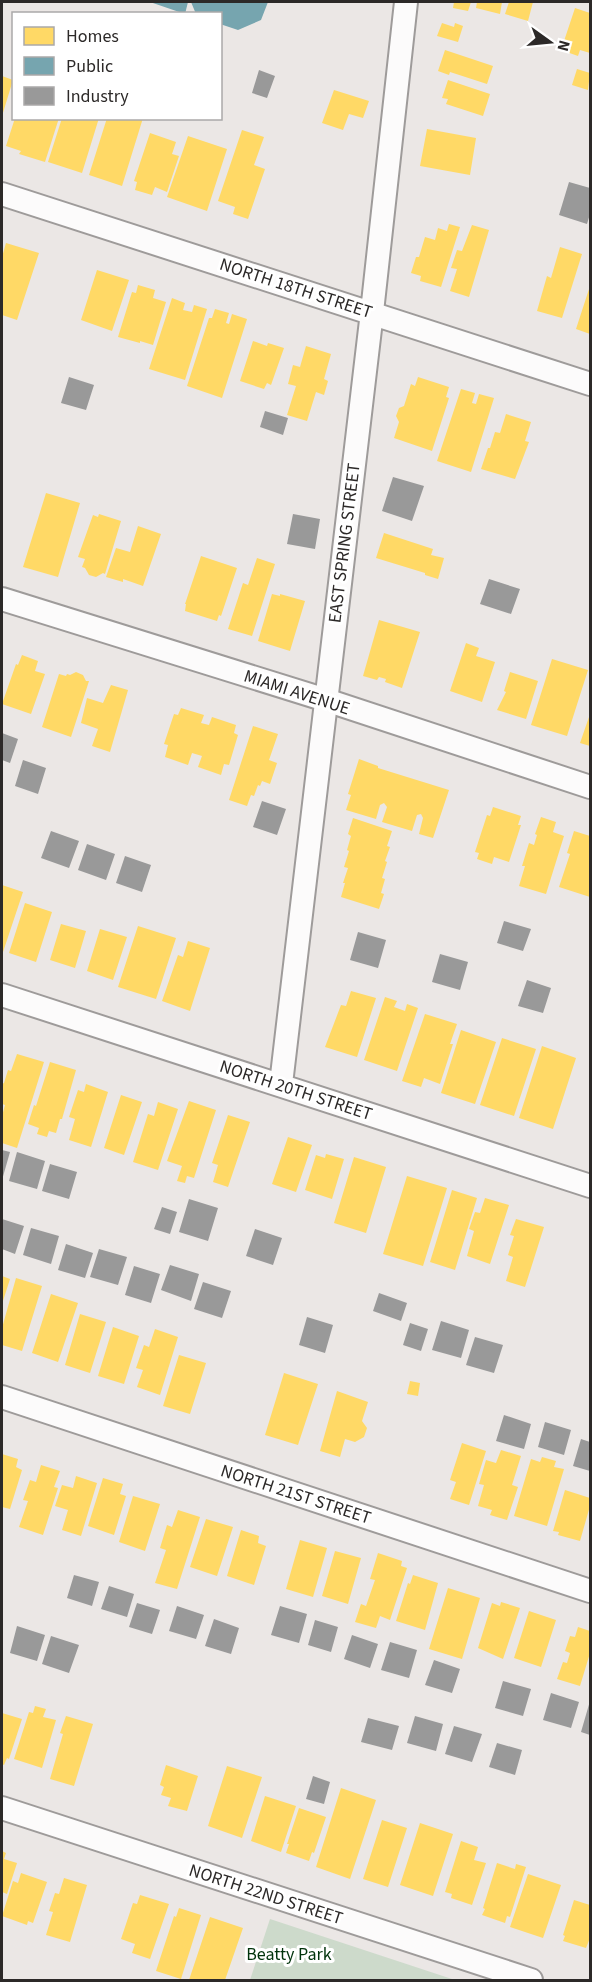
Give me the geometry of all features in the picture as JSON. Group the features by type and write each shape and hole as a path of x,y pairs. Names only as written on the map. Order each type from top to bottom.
{"street":[{"name":"EAST SPRING STREET","path":"281,1084 372,312 406,2"},
{"name":"NORTH 18TH STREET","path":"2,194 591,384"},
{"name":"MIAMI AVENUE","path":"2,599 326,700 591,787"},
{"name":"NORTH 20TH STREET","path":"2,995 591,1186"},
{"name":"NORTH 21ST STREET","path":"2,1397 591,1591"},
{"name":"NORTH 22ND STREET","path":"2,1808 531,1980"}],"green space":[{"name":"Beatty Park","path":"270,1919 455,1980 250,1980"}],"building: Homes":[{"path":"454,2 471,2 468,11 453,8"},
{"path":"477,2 502,2 500,14 476,8"},
{"path":"509,2 533,2 528,21 505,14"},
{"path":"575,8 590,13 590,53 580,50 578,56 561,50"},
{"path":"442,23 454,27 455,23 463,26 458,42 437,36"},
{"path":"445,50 493,66 487,84 450,72 449,75 438,71"},
{"path":"577,69 590,73 588,90 572,85"},
{"path":"2,76 12,80 12,83 2,116"},
{"path":"448,80 490,94 483,116 446,104 448,99 442,98"},
{"path":"334,90 369,101 363,118 349,114 343,130 322,123"},
{"path":"14,120 58,120 45,162 19,154 21,151 6,146"},
{"path":"61,120 98,120 82,173 48,162"},
{"path":"106,120 142,120 122,186 89,175"},
{"path":"427,129 476,138 470,175 420,166"},
{"path":"242,130 264,137 254,165 265,169 248,219 233,214 235,207 218,201"},
{"path":"150,133 176,142 172,154 179,156 167,192 155,187 152,195 135,190 137,182 134,181"},
{"path":"188,136 227,149 207,211 167,197"},
{"path":"449,224 460,227 441,287 420,281 421,276 411,273 425,237 435,240 438,228 447,231"},
{"path":"472,225 489,230 469,297 450,291 457,269 451,268 457,250 462,251"},
{"path":"6,243 39,253 17,320 2,315 2,257"},
{"path":"560,247 582,254 562,318 537,311 547,276 551,278"},
{"path":"97,270 129,280 112,331 81,320"},
{"path":"138,285 155,290 153,298 166,302 153,345 118,337 132,292 136,293"},
{"path":"590,286 590,334 576,329"},
{"path":"172,298 185,303 183,310 192,312 194,305 207,309 185,380 149,369"},
{"path":"215,309 229,313 226,323 229,324 232,314 247,319 222,398 187,386 209,318 212,318"},
{"path":"253,341 284,348 271,385 267,383 264,389 240,381"},
{"path":"306,346 331,354 324,379 328,381 324,395 316,392 307,421 287,415 296,386 288,384 293,365 300,367"},
{"path":"418,377 449,387 446,397 449,398 432,451 394,438 399,422 396,416 399,408 404,406 411,384 415,386"},
{"path":"461,389 475,393 472,403 476,404 479,394 494,398 471,472 437,461"},
{"path":"506,414 531,422 525,441 529,442 515,479 481,469 495,432 500,433"},
{"path":"46,493 80,503 58,577 23,567"},
{"path":"99,514 121,521 105,574 96,577 89,575 82,567 85,559 78,557 93,515 98,517"},
{"path":"138,526 161,534 143,586 123,579 123,582 106,577 116,548 130,552"},
{"path":"384,533 433,549 431,555 444,558 438,579 376,558"},
{"path":"201,556 237,568 221,616 219,615 217,621 185,611 185,604"},
{"path":"257,558 275,564 252,636 228,629 243,583 248,585"},
{"path":"272,594 305,601 290,651 258,641"},
{"path":"379,620 420,632 402,688 385,682 386,679 379,677 377,680 363,676"},
{"path":"466,643 479,648 476,656 495,662 482,702 450,691"},
{"path":"22,655 38,661 35,671 45,674 31,714 2,704 16,664 18,665"},
{"path":"552,659 588,670 567,736 531,725"},
{"path":"76,672 89,681 71,737 42,727 59,674 66,676"},
{"path":"510,672 538,681 526,719 497,710 506,692 504,691"},
{"path":"111,685 128,690 110,752 92,746 98,729 81,723 87,698 103,703"},
{"path":"181,708 204,715 201,723 209,725 212,717 236,725 234,733 238,735 229,765 224,764 221,775 198,767 202,756 192,753 188,765 165,757 168,745 164,744 174,714 178,715"},
{"path":"590,717 590,746 580,743"},
{"path":"253,726 278,734 269,760 277,763 270,784 262,781 254,796 251,795 247,806 229,800"},
{"path":"359,759 378,766 378,768 449,790 433,838 419,834 423,818 421,814 417,815 412,831 382,822 387,807 384,803 380,805 376,819 346,810 351,795 348,794"},
{"path":"493,807 521,816 518,825 521,825 509,862 494,857 492,864 477,859 479,853 475,852 487,815 490,816"},
{"path":"541,817 556,822 553,832 564,836 546,894 519,886 529,843 534,845"},
{"path":"353,818 392,831 382,878 385,879 381,893 384,894 379,909 341,897 348,868 344,867 351,836 348,834"},
{"path":"574,831 590,836 590,897 559,887 570,854 567,853"},
{"path":"2,885 23,892 2,955"},
{"path":"25,903 52,912 36,962 9,953"},
{"path":"61,924 86,931 75,968 50,960"},
{"path":"138,926 176,938 156,999 118,987"},
{"path":"100,929 127,937 113,980 87,971"},
{"path":"188,941 210,948 190,1011 162,1001 178,955 183,957"},
{"path":"351,991 376,998 357,1057 325,1047 341,1005 346,1006"},
{"path":"385,997 397,1001 394,1007 405,1011 407,1004 418,1008 397,1071 364,1060"},
{"path":"425,1014 457,1024 440,1084 424,1078 421,1087 402,1081"},
{"path":"461,1030 496,1042 475,1104 441,1093"},
{"path":"502,1038 536,1049 514,1116 480,1105"},
{"path":"542,1046 576,1058 553,1129 519,1118"},
{"path":"17,1054 44,1062 17,1148 2,1143 2,1116 5,1105 2,1104 2,1084 8,1070 11,1071"},
{"path":"50,1062 76,1070 56,1133 49,1131 47,1137 37,1134 39,1128 28,1124"},
{"path":"86,1084 108,1092 91,1147 69,1140 75,1119 69,1117 78,1090 84,1092"},
{"path":"121,1095 142,1102 124,1155 104,1148"},
{"path":"189,1101 216,1110 194,1178 187,1176 185,1183 177,1181 182,1166 167,1161"},
{"path":"158,1102 178,1109 158,1170 133,1162 148,1114 154,1116"},
{"path":"228,1115 250,1122 228,1187 213,1182 218,1165 212,1163"},
{"path":"288,1137 312,1145 296,1192 272,1184"},
{"path":"326,1154 344,1159 332,1199 305,1190 316,1155 325,1158"},
{"path":"354,1157 386,1167 366,1233 334,1223"},
{"path":"407,1176 447,1188 423,1266 383,1254"},
{"path":"452,1190 477,1198 455,1270 430,1262"},
{"path":"485,1198 509,1205 490,1264 467,1256 474,1231 469,1229 475,1212 480,1213"},
{"path":"516,1219 544,1227 525,1287 506,1281 513,1257 508,1255 514,1236 510,1235"},
{"path":"2,1276 10,1279 2,1304"},
{"path":"16,1278 42,1286 22,1351 2,1345 2,1328"},
{"path":"51,1294 78,1303 58,1362 32,1353"},
{"path":"80,1314 106,1322 90,1373 65,1365"},
{"path":"113,1327 139,1336 124,1384 98,1376"},
{"path":"155,1329 178,1337 160,1395 137,1387 143,1370 136,1368 144,1345 149,1347"},
{"path":"179,1355 206,1363 190,1414 163,1406"},
{"path":"284,1373 318,1384 298,1445 265,1435"},
{"path":"410,1381 420,1383 418,1396 407,1394"},
{"path":"337,1391 368,1402 362,1421 367,1428 364,1437 355,1442 345,1439 340,1457 320,1451"},
{"path":"462,1443 486,1451 469,1505 450,1499 456,1482 450,1480"},
{"path":"501,1450 521,1456 512,1485 518,1487 507,1520 490,1515 492,1510 478,1506 484,1485 479,1484 486,1460 496,1463"},
{"path":"2,1454 18,1459 16,1467 22,1470 10,1509 2,1507"},
{"path":"542,1457 556,1461 554,1467 564,1469 547,1526 514,1516 531,1459 540,1462"},
{"path":"41,1465 60,1471 54,1487 58,1488 43,1535 19,1527 28,1501 23,1500 30,1480 36,1482"},
{"path":"76,1476 97,1483 81,1536 62,1530 68,1510 55,1506 62,1485 73,1488"},
{"path":"103,1478 123,1484 120,1494 126,1496 114,1535 88,1526"},
{"path":"565,1490 590,1498 590,1506 580,1541 558,1535 559,1532 553,1531"},
{"path":"133,1496 160,1504 145,1551 119,1542"},
{"path":"178,1510 200,1517 177,1589 155,1583 166,1550 160,1548 167,1525 172,1527"},
{"path":"206,1519 233,1527 217,1576 190,1567"},
{"path":"241,1530 259,1536 258,1543 266,1546 254,1585 227,1576"},
{"path":"300,1540 327,1548 313,1597 286,1589"},
{"path":"335,1551 361,1558 348,1604 322,1596"},
{"path":"378,1553 402,1561 401,1566 407,1568 390,1620 380,1616 376,1628 355,1622 361,1604 366,1606 375,1580 370,1579"},
{"path":"413,1575 438,1583 425,1630 396,1621 408,1583 410,1584"},
{"path":"448,1588 480,1598 462,1659 429,1649"},
{"path":"501,1602 520,1608 503,1659 478,1648 492,1603 500,1606"},
{"path":"529,1611 556,1620 541,1667 514,1658"},
{"path":"578,1627 590,1631 590,1653 580,1686 557,1679 563,1662 567,1663 570,1653 565,1651 570,1636 575,1637"},
{"path":"35,1706 46,1709 43,1717 56,1720 42,1768 14,1759 29,1712 33,1713"},
{"path":"2,1713 22,1719 9,1759 7,1758 4,1765 2,1764"},
{"path":"66,1716 93,1724 74,1786 50,1779"},
{"path":"166,1765 198,1776 187,1811 168,1806 171,1798 161,1795 164,1787 160,1785"},
{"path":"227,1766 262,1777 242,1838 208,1826"},
{"path":"341,1788 376,1800 350,1879 316,1867"},
{"path":"265,1796 296,1806 281,1852 251,1841"},
{"path":"299,1808 326,1817 309,1861 286,1853"},
{"path":"382,1820 407,1828 388,1887 363,1879"},
{"path":"420,1823 453,1834 433,1896 400,1885"},
{"path":"461,1841 478,1847 474,1860 486,1863 472,1905 451,1898 452,1894 445,1892"},
{"path":"2,1851 6,1853 4,1859 17,1863 7,1894 2,1892"},
{"path":"497,1863 515,1869 516,1864 526,1867 510,1917 507,1916 505,1923 482,1915"},
{"path":"21,1873 47,1882 33,1923 28,1921 27,1925 2,1916 13,1881 18,1883"},
{"path":"528,1874 561,1885 543,1938 510,1927"},
{"path":"64,1878 87,1885 70,1942 46,1935 53,1912 49,1911 55,1893 59,1894"},
{"path":"140,1895 169,1904 150,1959 132,1953 135,1944 121,1939 133,1903 137,1904"},
{"path":"574,1900 590,1905 590,1938 586,1948 563,1941"},
{"path":"179,1908 201,1915 181,1979 156,1971 174,1916 176,1917"},
{"path":"210,1917 243,1928 225,1980 189,1980"}],"building: Public":[{"path":"150,2 188,2 186,12"},
{"path":"191,2 268,2 261,20 238,30 222,25 222,12 195,12"}],"building: Industry":[{"path":"259,70 275,76 267,98 252,93"},
{"path":"569,182 590,188 590,214 587,224 559,215"},
{"path":"69,377 94,385 86,410 61,403"},
{"path":"265,411 288,418 283,435 260,427"},
{"path":"393,477 424,486 412,521 382,511"},
{"path":"293,514 320,519 315,549 287,544"},
{"path":"489,579 520,589 511,614 480,604"},
{"path":"2,733 18,739 10,763 2,760"},
{"path":"23,760 46,768 38,794 15,786"},
{"path":"262,801 286,809 277,835 253,827"},
{"path":"51,831 79,841 69,868 41,858"},
{"path":"87,844 115,854 106,880 78,870"},
{"path":"125,856 151,865 142,892 116,883"},
{"path":"504,921 531,929 523,951 497,943"},
{"path":"358,932 386,940 378,968 350,960"},
{"path":"440,954 468,962 460,990 432,982"},
{"path":"527,980 551,988 543,1013 518,1006"},
{"path":"2,1150 10,1152 2,1180"},
{"path":"17,1152 45,1161 37,1189 9,1181"},
{"path":"50,1164 77,1172 69,1199 42,1191"},
{"path":"189,1199 218,1208 208,1241 179,1232"},
{"path":"162,1207 177,1212 170,1234 154,1229"},
{"path":"2,1219 24,1226 15,1254 2,1249"},
{"path":"31,1228 59,1236 51,1264 23,1255"},
{"path":"255,1229 282,1238 273,1265 246,1256"},
{"path":"66,1244 93,1253 85,1278 58,1270"},
{"path":"99,1249 127,1257 118,1285 90,1277"},
{"path":"170,1265 199,1274 191,1301 161,1290"},
{"path":"134,1266 160,1274 151,1303 125,1295"},
{"path":"203,1282 231,1291 222,1318 194,1309"},
{"path":"379,1293 407,1303 401,1321 373,1311"},
{"path":"307,1317 333,1325 325,1353 299,1345"},
{"path":"441,1321 469,1330 461,1358 432,1350"},
{"path":"410,1323 428,1329 421,1351 403,1345"},
{"path":"475,1337 503,1345 494,1373 466,1365"},
{"path":"504,1415 531,1424 524,1449 496,1441"},
{"path":"545,1422 571,1430 564,1455 538,1447"},
{"path":"581,1439 590,1442 590,1471 573,1466"},
{"path":"74,1575 99,1582 92,1606 67,1598"},
{"path":"109,1586 134,1594 127,1617 101,1609"},
{"path":"137,1603 160,1610 152,1634 129,1627"},
{"path":"177,1606 204,1615 196,1639 169,1631"},
{"path":"280,1606 307,1614 299,1643 271,1635"},
{"path":"214,1619 239,1628 231,1654 205,1646"},
{"path":"315,1620 338,1627 331,1652 308,1645"},
{"path":"17,1626 45,1635 37,1661 10,1653"},
{"path":"352,1635 378,1644 370,1668 344,1659"},
{"path":"51,1636 79,1645 69,1673 42,1664"},
{"path":"390,1642 417,1650 409,1678 381,1670"},
{"path":"434,1660 460,1669 452,1693 425,1685"},
{"path":"503,1681 531,1689 523,1716 495,1708"},
{"path":"551,1693 579,1702 571,1728 543,1720"},
{"path":"590,1701 590,1735 581,1732"},
{"path":"415,1716 443,1724 436,1751 407,1743"},
{"path":"368,1718 399,1726 392,1750 361,1742"},
{"path":"454,1726 482,1734 472,1762 445,1754"},
{"path":"497,1743 522,1750 515,1775 489,1767"},
{"path":"313,1776 330,1782 324,1804 306,1799"}]}
